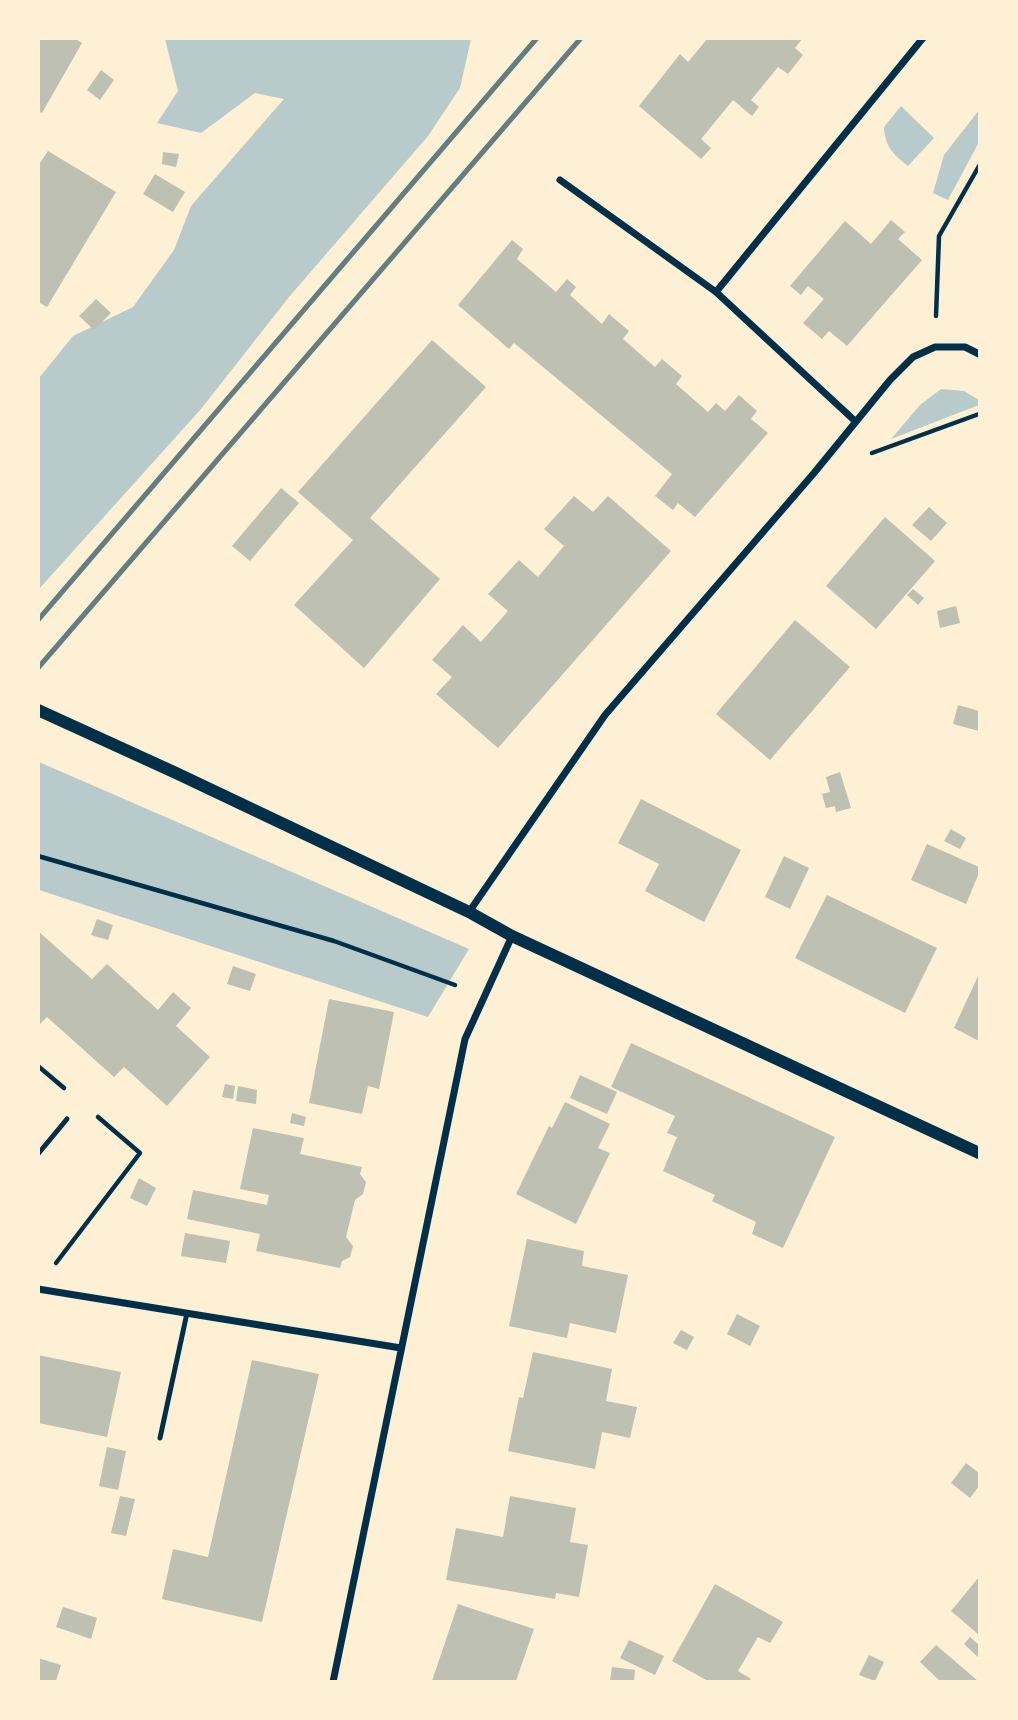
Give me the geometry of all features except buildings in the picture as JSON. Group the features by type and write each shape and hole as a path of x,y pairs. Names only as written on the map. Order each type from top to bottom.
{"street":[{"path":"716,292 923,38"},
{"path":"560,180 716,292 855,421"},
{"path":"469,912 605,715 814,473 890,380 914,357 935,347 965,347 979,354"},
{"path":"38,710 469,912 512,936 979,1153"},
{"path":"333,1682 465,1039 512,936"},
{"path":"38,1289 401,1348"}],"lane":[{"path":"38,1154 66,1119"},
{"path":"160,1438 187,1313"}],"path":[{"path":"935,347 939,236 979,166"},
{"path":"814,473 979,414"},
{"path":"38,856 334,941 485,996"},
{"path":"38,1066 69,1092"},
{"path":"50,1291 57,1259 140,1153 89,1110"}],"shaded area":[{"path":"165,39 471,39 460,88 428,136 289,297 201,409 39,589 39,378 73,336 133,307 174,250 191,206 284,99 255,93 201,133 157,123 178,91"},
{"path":"901,106 934,138 908,166 891,150 884,127"},
{"path":"979,110 979,142 948,200 933,193 944,155"},
{"path":"941,389 964,391 979,400 979,405 891,439 920,405"},
{"path":"39,762 469,949 428,1017 39,890"}],"railway":[{"path":"38,620 537,38"},
{"path":"38,668 581,38"}]}
